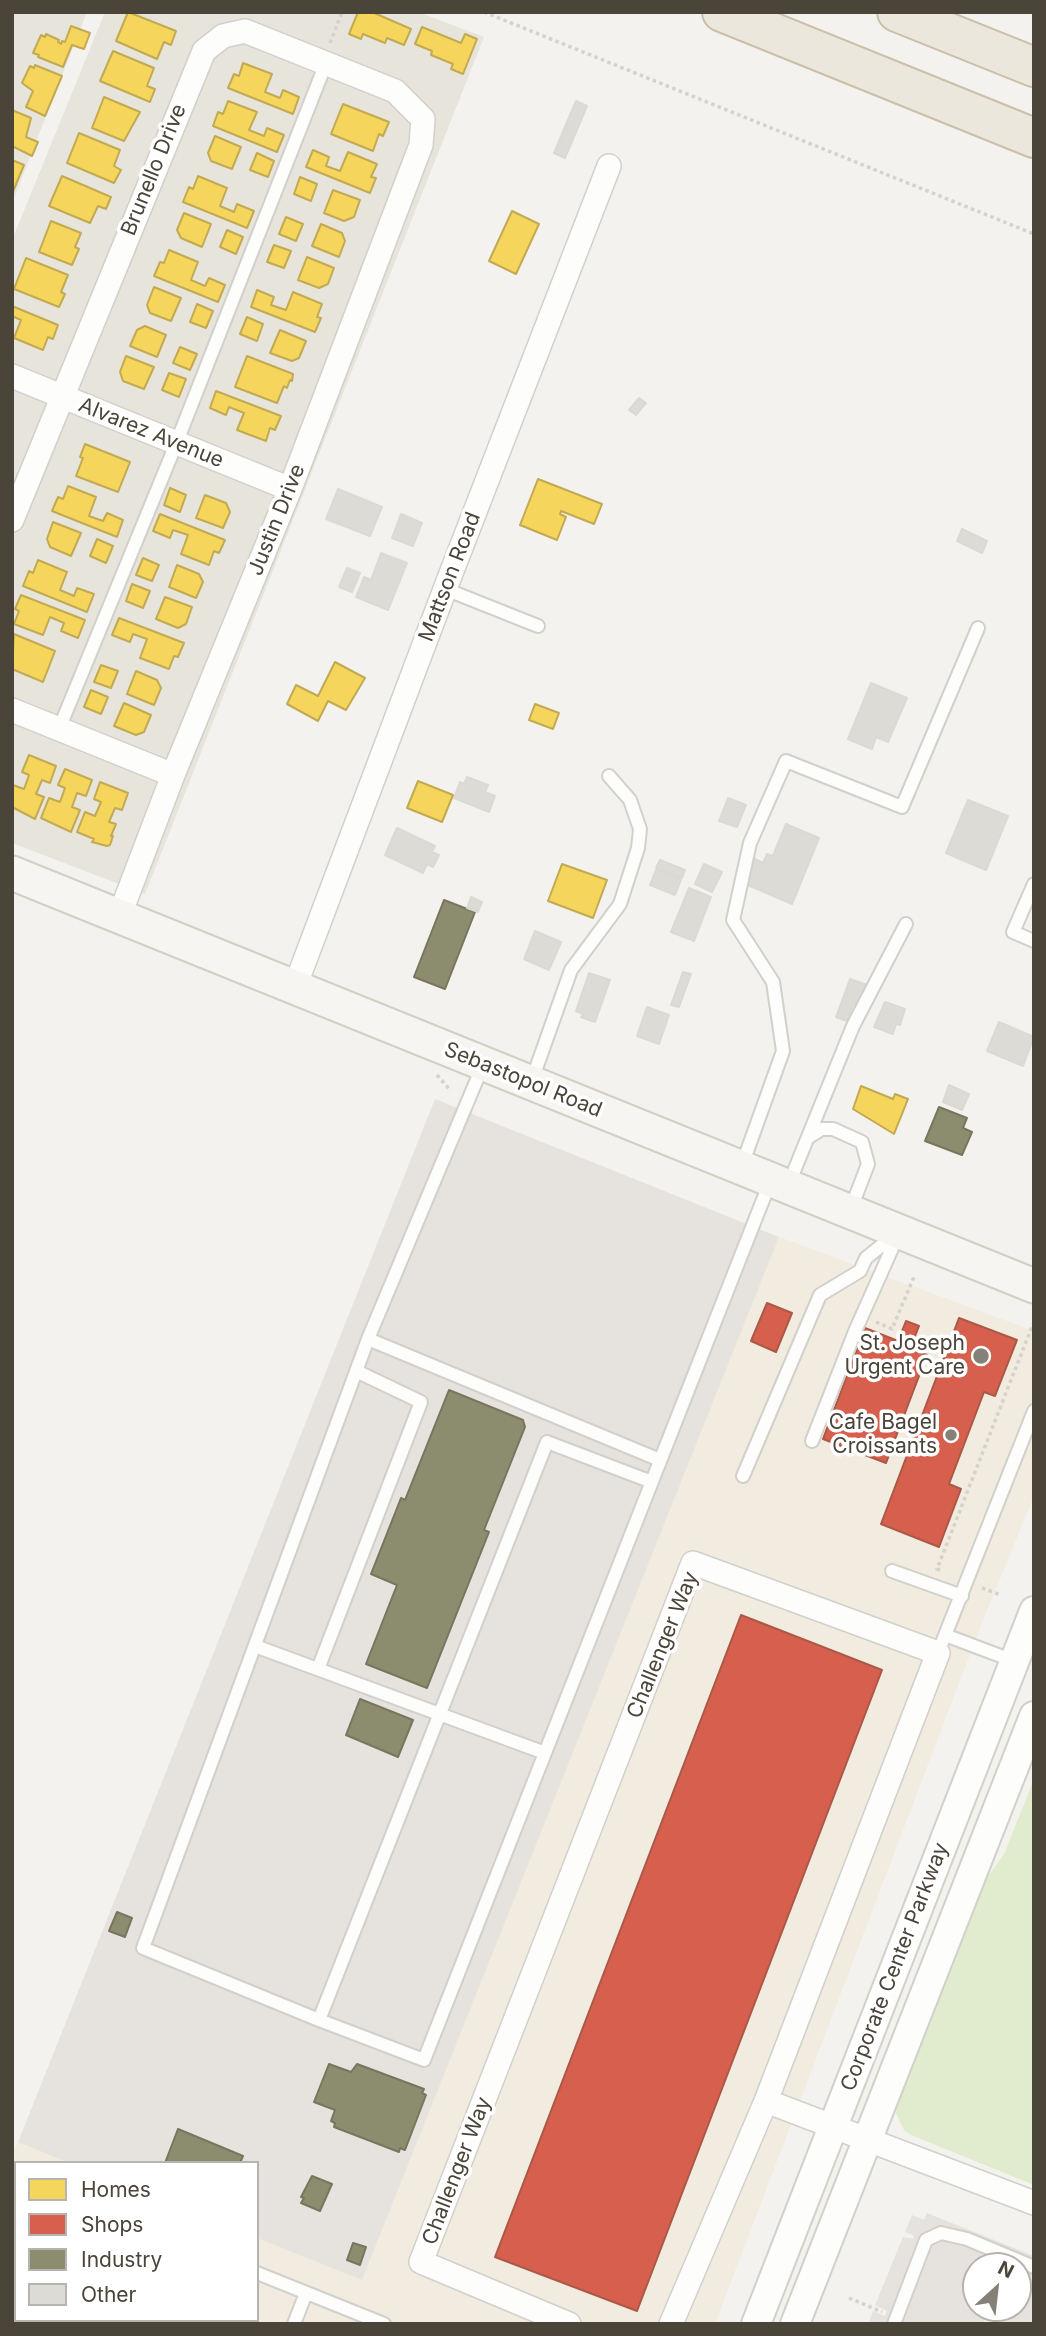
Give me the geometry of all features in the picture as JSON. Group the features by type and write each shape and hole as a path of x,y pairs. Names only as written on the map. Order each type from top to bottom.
{"highway":[{"path":"722,12 1034,138"},
{"path":"897,12 1034,68"}],"main road":[{"name":"Sebastopol Road","path":"12,873 1034,1286"}],"street":[{"name":"Brunello Drive","path":"12,520 204,51 223,36 245,31 396,91 423,118"},
{"name":"Justin Drive","path":"119,917 173,775 290,489 421,145 423,118"},
{"name":"Mattson Road","path":"295,989 445,589 609,166"},
{"name":"Alvarez Avenue","path":"12,376 290,489"},
{"path":"12,710 173,775"},
{"name":"Challenger Way","path":"569,2324 421,2262 693,1563 942,1644"},
{"name":"Corporate Center Parkway","path":"755,2324 912,1927 1024,1663 1034,1611"},
{"path":"671,2324 766,2101 942,1644"},
{"name":"Corporate Center Parkway","path":"795,2324 1034,1716"},
{"path":"766,2101 1034,2203"}],"lane":[{"path":"59,729 176,444 325,62"},
{"path":"445,589 538,626"},
{"path":"483,1065 368,1339 143,1948 424,2060 652,1482 767,1178 783,1051 773,982 733,920 750,843 786,761 902,807 978,628"},
{"path":"530,1084 571,971 620,904 638,848 640,829 630,800 609,776"},
{"path":"1034,884 1013,932 1034,942"},
{"path":"809,1138 853,1026 906,924"},
{"path":"767,1178 822,1129 849,1134 862,1142 868,1164 850,1212"},
{"path":"812,1441 856,1329 899,1231"},
{"path":"743,1476 820,1295 860,1271 866,1258 899,1231"},
{"path":"368,1339 660,1460"},
{"path":"318,1669 421,1402 356,1371"},
{"path":"1024,1663 942,1644 1034,1411"},
{"path":"319,2020 547,1442 652,1482"},
{"path":"892,1571 962,1596"},
{"path":"255,1646 545,1753"},
{"path":"890,2318 926,2240 941,2233 967,2239 1034,2267"},
{"path":"259,2274 378,2323"},
{"path":"294,2324 306,2293"}],"path":[{"path":"325,62 342,12"},
{"path":"484,12 1034,234"},
{"path":"892,1329 914,1277"},
{"path":"946,1573 937,1569 1033,1324"},
{"path":"982,1588 1001,1595"},
{"path":"849,2298 890,2318"}],"shaded area":[{"path":"12,12 87,12 12,203"},
{"path":"105,12 418,12 484,37 145,894 12,843 12,240"},
{"path":"435,1099 779,1237 362,2280 259,2239 259,2161 64,2161 18,2142"},
{"path":"779,1237 1034,1331 1034,1496 980,1628 715,2324 12,2324 12,2157 18,2142 64,2161 14,2161 14,2322 259,2322 259,2239 362,2280"},
{"path":"927,2213 1024,2252 962,2252 962,2322 984,2322 983,2324 868,2324 873,2311 885,2316 887,2311 875,2305 903,2237 914,2239 913,2235 905,2232 912,2215 924,2220"},
{"path":"1032,2255 1034,2256 1034,2324 996,2324 1032,2322"}],"green space":[{"path":"1034,1779 1034,2185 911,2135 904,2130 896,2113 897,2103 984,1882 1004,1854"}],"building: Homes":[{"path":"128,12 176,31 171,45 164,42 157,59 116,41"},
{"path":"358,12 372,12 411,29 404,45 387,38 385,43 363,34 361,39 349,34"},
{"path":"71,26 90,33 84,49 72,45 63,67 33,53 41,35 45,37 46,34 59,40 61,44 62,41 65,42"},
{"path":"422,27 461,43 465,34 477,39 463,74 451,69 453,64 431,55 432,51 415,44"},
{"path":"113,51 154,68 147,86 155,89 150,102 100,81"},
{"path":"243,63 272,74 265,92 280,98 283,90 299,97 293,114 228,88 234,74 239,76"},
{"path":"35,65 62,76 45,116 26,107 33,91 22,83 30,66 34,68"},
{"path":"104,97 140,112 124,141 92,128"},
{"path":"228,101 257,112 249,130 264,136 267,128 284,135 277,152 213,126 218,112 223,114"},
{"path":"343,104 389,122 383,136 379,134 373,151 331,134"},
{"path":"12,110 31,118 26,137 38,142 32,156 12,146"},
{"path":"79,133 120,150 114,166 121,170 114,183 67,163"},
{"path":"215,136 241,147 232,169 211,161 208,153"},
{"path":"313,150 329,157 326,166 340,171 348,152 377,164 371,177 376,178 370,193 306,167"},
{"path":"257,153 274,161 268,177 250,170"},
{"path":"12,160 24,165 12,194"},
{"path":"62,176 111,197 106,209 98,206 90,223 49,206"},
{"path":"198,176 227,188 220,206 234,212 237,204 254,211 247,228 183,202 189,187 193,189"},
{"path":"300,177 317,184 311,201 294,194"},
{"path":"333,190 360,200 354,217 344,221 324,213"},
{"path":"512,211 539,224 516,274 489,261"},
{"path":"184,213 211,224 202,247 181,238 177,230"},
{"path":"286,217 303,224 296,241 279,234"},
{"path":"51,221 81,233 75,247 79,249 72,265 39,252"},
{"path":"321,224 342,233 345,241 339,257 312,246"},
{"path":"227,230 243,237 236,254 220,247"},
{"path":"274,245 291,251 284,268 267,262"},
{"path":"169,250 198,262 191,280 205,286 209,278 225,285 218,302 154,276 160,262 164,263"},
{"path":"307,257 334,268 328,284 319,288 298,280"},
{"path":"26,258 68,275 61,292 65,294 59,307 14,289"},
{"path":"154,287 181,298 171,321 150,313 147,305"},
{"path":"257,290 274,297 271,305 286,310 293,292 322,304 317,317 321,318 315,332 251,307"},
{"path":"197,304 213,311 206,328 190,322"},
{"path":"12,306 58,325 53,339 48,337 43,350 14,338 21,320 12,316"},
{"path":"247,317 263,324 257,341 240,334"},
{"path":"145,326 166,335 157,357 130,346 137,330"},
{"path":"280,330 306,341 299,358 292,361 270,353"},
{"path":"180,347 197,354 190,370 173,363"},
{"path":"126,356 154,367 144,389 123,381 120,372"},
{"path":"247,356 293,374 292,381 290,380 287,388 284,386 277,403 235,387"},
{"path":"169,373 186,379 179,397 162,390"},
{"path":"216,391 281,416 275,430 270,428 266,441 237,430 244,413 229,407 226,415 210,408"},
{"path":"85,444 130,462 118,492 76,476"},
{"path":"538,479 602,504 594,524 561,511 560,514 566,517 557,540 520,525"},
{"path":"68,486 96,497 89,516 103,521 107,513 123,520 117,537 52,511 58,497 63,499"},
{"path":"170,488 186,495 180,512 164,505"},
{"path":"205,495 226,503 230,512 223,528 196,518"},
{"path":"160,514 225,540 219,553 214,551 209,565 181,554 188,535 173,530 170,538 153,531"},
{"path":"53,522 81,533 71,556 50,547 47,539"},
{"path":"97,539 113,546 106,563 90,556"},
{"path":"143,558 159,565 152,581 136,575"},
{"path":"38,560 67,572 60,590 74,596 77,588 94,594 87,612 23,586 29,571 33,573"},
{"path":"177,565 199,574 203,582 196,598 169,587"},
{"path":"132,584 150,591 143,608 126,601"},
{"path":"21,595 85,620 78,638 61,631 64,623 50,617 43,635 14,624 19,611 15,609"},
{"path":"165,597 192,607 186,624 178,628 156,619"},
{"path":"119,618 184,643 178,657 174,656 169,669 140,658 147,639 133,634 130,642 112,635"},
{"path":"14,634 55,651 43,682 12,669"},
{"path":"335,662 365,678 346,710 328,701 318,721 287,704 296,685 318,696"},
{"path":"101,665 118,671 111,688 94,682"},
{"path":"136,671 157,680 161,688 154,705 127,694"},
{"path":"91,690 108,697 101,714 84,707"},
{"path":"124,703 151,715 144,732 136,735 114,726"},
{"path":"535,704 559,713 553,729 529,720"},
{"path":"29,755 56,766 50,783 42,780 36,794 44,797 35,819 12,807 13,785 24,789 29,775 22,772"},
{"path":"65,769 92,780 86,796 77,793 72,807 80,810 71,832 41,818 49,798 60,802 65,788 58,785"},
{"path":"418,781 453,795 442,822 407,808"},
{"path":"100,782 128,793 122,810 115,808 109,822 116,824 110,845 107,846 92,842 94,839 77,832 85,812 95,816 101,802 94,799"},
{"path":"562,864 607,880 593,918 548,901"},
{"path":"861,1086 893,1099 895,1094 908,1099 894,1134 853,1109"}],"building: Shops":[{"path":"767,1303 792,1313 776,1352 751,1341"},
{"path":"959,1318 1017,1340 995,1396 984,1392 949,1484 961,1489 939,1547 881,1524"},
{"path":"906,1321 919,1326 910,1349 927,1355 886,1463 823,1439 865,1328 898,1341"},
{"path":"741,1615 882,1670 637,2311 495,2257"},
{"path":"18,2322 256,2322 255,2324"}],"building: Industry":[{"path":"444,900 475,912 445,989 414,977"},
{"path":"939,1107 967,1118 963,1128 972,1132 962,1155 925,1141"},
{"path":"449,1390 523,1420 525,1427 484,1530 489,1532 427,1688 366,1664 397,1585 371,1574 401,1498 405,1500"},
{"path":"360,1699 413,1720 398,1757 346,1735"},
{"path":"117,1912 132,1918 125,1937 109,1931"},
{"path":"329,2064 351,2072 357,2064 424,2089 422,2093 426,2095 405,2150 400,2148 399,2152 334,2127 335,2123 331,2121 335,2110 314,2102"},
{"path":"178,2129 243,2156 241,2161 166,2161"},
{"path":"312,2176 332,2184 320,2211 301,2203 304,2198 301,2197"},
{"path":"353,2243 366,2247 360,2265 347,2260"}],"building: Other":[{"path":"576,101 587,106 565,158 554,153"},
{"path":"639,398 646,403 636,415 629,410"},
{"path":"338,489 382,507 370,536 326,519"},
{"path":"401,514 422,523 413,546 392,538"},
{"path":"962,529 987,541 982,553 957,541"},
{"path":"381,553 407,563 388,610 356,597 364,577 371,580"},
{"path":"347,568 360,573 352,592 339,587"},
{"path":"871,683 907,698 888,742 876,737 872,749 848,739"},
{"path":"467,777 488,785 485,792 495,796 489,812 454,798 460,782 464,784"},
{"path":"728,798 746,805 737,827 719,821"},
{"path":"968,800 1008,816 986,870 946,853"},
{"path":"786,824 819,838 792,904 743,883 753,858 763,863 767,854 773,856"},
{"path":"397,828 435,846 432,852 439,855 433,867 427,864 423,873 385,855"},
{"path":"660,860 685,870 682,878 656,868"},
{"path":"704,864 722,872 712,892 695,884"},
{"path":"656,870 681,880 675,895 650,885"},
{"path":"689,888 711,897 694,941 671,932"},
{"path":"471,897 482,902 478,912 467,908"},
{"path":"535,931 561,942 549,970 524,959"},
{"path":"683,972 691,974 679,1007 671,1005"},
{"path":"589,973 610,980 595,1022 581,1017 583,1014 576,1011"},
{"path":"850,979 867,985 860,1006 854,1003 847,1021 836,1017"},
{"path":"885,1002 905,1009 900,1025 896,1024 893,1034 874,1027"},
{"path":"647,1007 669,1015 659,1044 637,1036"},
{"path":"999,1022 1034,1037 1023,1066 987,1051"},
{"path":"949,1085 969,1094 962,1110 943,1102"}],"place":[{"name":"St. Joseph Urgent Care","path":"981,1356"},
{"name":"Cafe Bagel Croissants","path":"951,1435"}]}
